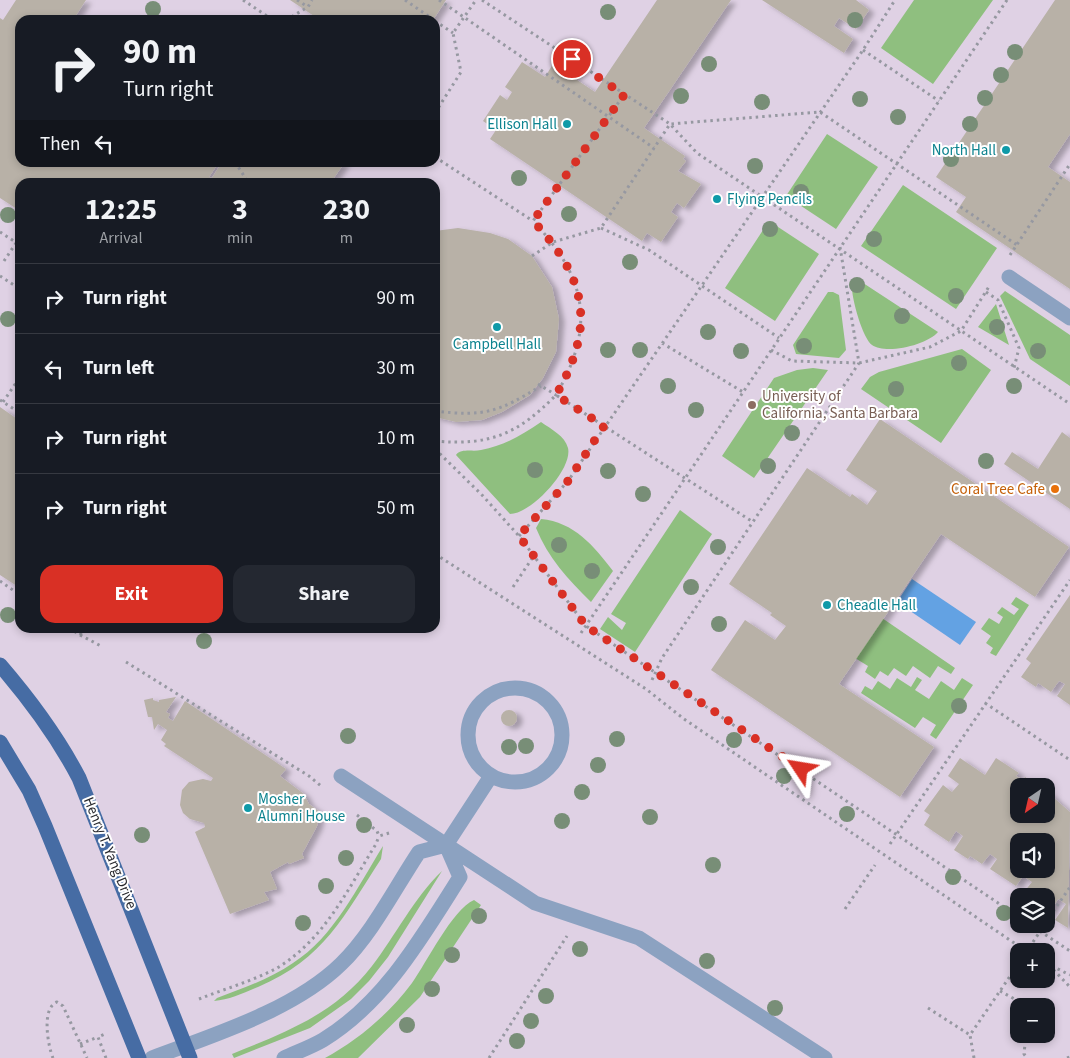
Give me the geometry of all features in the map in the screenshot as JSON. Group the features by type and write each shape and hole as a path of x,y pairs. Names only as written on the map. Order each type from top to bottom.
{"main road":[{"name":"Henry T. Yang Drive","path":"0,665 41,714 62,745 79,778 188,1052"},
{"path":"0,742 29,790 45,826 138,1058"}],"lane":[{"path":"1002,278 1070,318"},
{"path":"516,688 531,691 545,699 555,710 561,725 562,740 558,756 549,769 536,778 521,783 505,782 490,776 479,766 470,753 467,738 469,722 475,708 486,697 500,690 516,688"},
{"path":"341,776 535,903 639,938 825,1058"},
{"path":"152,1058 188,1052 289,1002 321,983 343,963 362,939 419,852 446,845 490,776"},
{"path":"284,1058 322,1040 350,1020 378,996 402,966 460,877 446,845"}],"path":[{"path":"243,0 266,15"},
{"path":"297,0 308,7"},
{"path":"294,15 308,7 312,0"},
{"path":"405,0 427,15"},
{"path":"439,0 654,148"},
{"path":"453,33 476,0"},
{"path":"482,0 670,124 697,153 840,247 1014,368 1070,404"},
{"path":"519,536 568,481 701,284 863,50 895,0"},
{"path":"581,633 1007,0"},
{"path":"440,24 453,33 461,72 440,105"},
{"path":"863,50 939,101"},
{"path":"533,221 624,95"},
{"path":"670,124 820,112 1017,245"},
{"path":"532,256 553,242 601,228 670,124"},
{"path":"440,160 533,221 553,242 570,268 580,301 580,336 569,372 556,395 533,418 500,437 459,443 440,441"},
{"path":"1008,258 1069,169 1070,164"},
{"path":"238,167 245,178"},
{"path":"601,228 649,250 779,338"},
{"path":"0,232 15,242"},
{"path":"652,680 662,658 859,363 840,247"},
{"path":"4,261 15,248"},
{"path":"0,276 15,286"},
{"path":"772,350 792,361 859,363 930,347 961,331 986,292 1002,278"},
{"path":"986,292 998,300 1019,348 1014,368"},
{"path":"662,343 743,392"},
{"path":"15,384 2,401 15,410"},
{"path":"440,412 464,415 493,411 539,385 753,522"},
{"path":"440,453 519,536 586,626 897,833 1010,911"},
{"path":"440,557 646,689 684,719 1014,943"},
{"path":"513,587 533,557"},
{"path":"890,844 1070,580"},
{"path":"0,581 15,592"},
{"path":"77,633 101,646"},
{"path":"126,662 309,776 324,789"},
{"path":"985,703 1070,760"},
{"path":"354,814 377,831 379,836"},
{"path":"198,999 276,968 308,944 328,921 386,827"},
{"path":"379,836 389,833"},
{"path":"845,909 875,865"},
{"path":"1055,910 1070,887"},
{"path":"490,1058 569,934 560,930"},
{"path":"1033,942 1039,933"},
{"path":"1042,933 1070,951"},
{"path":"1055,968 1070,975"},
{"path":"1055,971 1070,987"},
{"path":"974,1058 970,1035 1010,976"},
{"path":"1000,991 1013,998"},
{"path":"52,1058 47,1033 49,1012 53,1003 60,1002 64,1006 88,1058"},
{"path":"928,1008 970,1035"},
{"path":"80,1044 110,1032"},
{"path":"98,1037 106,1058"},
{"path":"1025,1043 1024,1054 1027,1058"}],"shaded area":[{"name":"University of California, Santa Barbara","path":"0,0 1070,0 1070,1058 0,1058"}],"green space":[{"path":"914,0 993,0 933,84 881,48"},
{"path":"827,134 878,167 836,229 786,196"},
{"path":"903,185 997,248 956,309 861,246"},
{"path":"769,221 819,254 775,321 725,288"},
{"path":"852,279 857,279 938,332 925,341 896,349 878,348 872,345 864,333 857,314 852,293"},
{"path":"1005,291 1070,335 1070,386 1030,359 1000,296"},
{"path":"828,292 839,295 846,350 839,358 796,354 793,345"},
{"path":"996,304 1009,345 978,327"},
{"path":"962,349 991,370 941,443 861,389 870,377 879,372"},
{"path":"813,368 828,370 754,478 722,456 774,378 797,370"},
{"path":"541,422 564,440 568,448 568,457 557,478 539,499 529,507 510,514 456,455 464,451 481,450 505,443 520,436"},
{"path":"680,510 712,534 635,652 600,629 608,617 622,630 626,623 611,614"},
{"path":"541,519 553,521 573,530 591,544 613,571 591,602 546,549 536,528"},
{"path":"1016,597 1029,605 996,656 990,653 993,648 986,643 991,636 981,629 989,618 999,624 1003,617 997,613 1002,607 1014,615 1019,609 1011,604"},
{"path":"882,618 955,668 951,674 938,666 930,678 913,666 906,676 894,668 888,676 880,671 875,679 865,672 868,666 855,658"},
{"path":"917,677 922,680 915,690 929,699 941,681 954,690 962,678 973,685 936,739 930,735 936,725 923,717 915,728 861,693 865,686 872,690 878,681 890,689 897,678 911,687"},
{"path":"383,846 381,859 355,899 330,934 316,949 281,976 236,996 214,1001 217,998 275,974 308,952 344,910"},
{"path":"442,871 388,957 369,981 351,999 310,1028 234,1058 232,1054 308,1020 326,1009 358,983 381,954 422,893"},
{"path":"474,900 481,905 420,997 358,1058 325,1058 361,1035 383,1016 412,983 440,937 457,914"}],"water":[{"path":"912,579 976,622 960,645 897,602"}],"building":[{"path":"16,0 86,0 76,15 15,15 15,167 216,167 209,177 212,178 15,178 15,208 0,198 0,18 3,20"},
{"path":"290,0 446,0 436,15 312,15"},
{"name":"Ellison Hall","path":"657,0 731,0 644,128 685,156 683,159 686,161 678,171 701,184 684,208 677,203 671,212 678,217 661,242 647,233 642,241 490,139 496,130 483,121 500,95 507,100 512,92 505,87 522,62 545,77 553,64 595,92"},
{"path":"762,0 856,0 869,10 856,29 839,18 834,26 853,39 844,53"},
{"name":"North Hall","path":"1055,0 1070,0 1070,134 1048,167 1070,182 1070,289 956,212 966,197 936,177"},
{"path":"219,167 342,167 334,178 212,178"},
{"name":"Campbell Hall","path":"458,228 490,233 508,239 532,256 552,287 559,319 556,352 543,378 530,395 502,412 482,420 456,422 440,418 440,230"},
{"path":"0,407 15,418 15,585 0,575"},
{"name":"Cheadle Hall","path":"880,419 1069,547 1035,597 941,534 839,684 934,747 900,797 711,670 745,620 775,640 786,626 770,615 772,613 729,584 807,468 850,497 852,494 867,505 877,491 846,470"},
{"name":"Coral Tree Cafe","path":"1062,432 1070,438 1070,509 1004,464 1012,452 1038,469"},
{"path":"1070,595 1070,705 1057,696 1065,684 1059,681 1051,692 1038,683 1036,687 1021,677 1031,663 1026,659"},
{"name":"Mosher Alumni House","path":"176,697 166,712 170,714 168,718 173,721 185,701 286,769 280,776 304,794 309,804 320,812 317,826 302,854 304,858 289,864 288,862 270,872 277,889 264,892 269,900 230,914 195,832 205,827 204,823 190,819 183,813 180,805 182,790 189,782 203,779 211,781 213,778 164,746 166,744 161,740 167,730 158,724 154,730 152,717 148,717 144,700 153,698 153,700 159,702 159,700"},
{"path":"506,710 512,710 517,715 515,724 506,726 501,721 501,715"},
{"path":"960,758 985,775 996,758 1019,773 1016,776 1020,778 1010,778 1010,823 1055,823 1055,799 1070,812 1068,928 1055,920 1066,904 1058,899 1055,904 1055,888 1027,888 1032,882 1026,878 1055,878 1055,833 1010,833 1010,878 1022,878 1016,886 990,869 997,859 990,854 982,864 970,856 968,859 954,850 963,836 956,831 949,842 924,825 930,815 924,811 943,785 952,792 959,784 948,776"}],"place":[{"name":"Ellison Hall","path":"567,124"},
{"name":"North Hall","path":"1006,150"},
{"name":"Flying Pencils","path":"717,199"},
{"name":"Campbell Hall","path":"497,327"},
{"name":"University of California, Santa Barbara","path":"752,405"},
{"name":"Coral Tree Cafe","path":"1055,489"},
{"name":"Cheadle Hall","path":"827,605"},
{"name":"Mosher Alumni House","path":"248,808"}],"route":[{"path":"572,59 624,95 533,221 553,242 570,268 580,301 580,336 569,372 556,395 604,426 568,481 519,536 586,626 801,769"}]}
